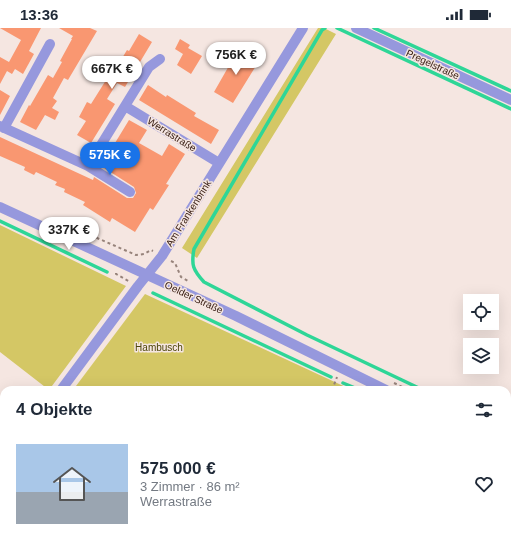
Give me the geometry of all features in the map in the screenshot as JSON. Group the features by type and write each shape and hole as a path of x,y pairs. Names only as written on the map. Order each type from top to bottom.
{"street":[{"name":"Am Frankenbrink","path":"64,386 162,256 303,28"},
{"name":"Pregelstraße","path":"356,28 511,100"},
{"path":"50,44 2,127 88,166 130,192"},
{"path":"88,166 150,67 160,59"},
{"name":"Werrastraße","path":"125,106 219,163"},
{"name":"Oelder Straße","path":"0,207 236,316 378,386"}],"path":[{"path":"53,219 136,256 151,250 162,256"},
{"path":"334,386 341,368"},
{"path":"102,542 114,542"}],"green space":[{"path":"318,28 324,28 336,34 197,258 182,248"},
{"path":"0,225 126,286 52,386 44,386 0,352"},
{"name":"Hambusch","path":"145,294 343,386 76,386"}],"building":[{"path":"0,28 41,28 29,51 34,54 23,74 15,69 12,74 7,71 0,84 0,57 9,62 21,40"},
{"path":"59,28 90,28 97,31 68,80 64,78 53,98 57,101 52,108 59,112 55,120 45,115 36,130 20,122 48,75 53,78 72,39 73,36"},
{"path":"139,34 152,42 125,87 117,83 107,99 115,104 91,143 77,135 86,121 79,117 87,102 91,104 108,77 110,78 127,50 129,51"},
{"path":"180,39 190,45 188,48 202,56 191,74 177,65 183,54 175,49"},
{"path":"240,50 259,61 233,103 214,92"},
{"path":"148,85 166,97 167,95 196,113 194,116 219,130 211,144 139,100"},
{"path":"0,90 10,96 0,115"},
{"path":"129,120 147,130 139,143 162,156 169,144 185,154 166,184 169,185 153,210 150,208 135,232 112,218 110,222 83,205 85,202 64,192 65,189 55,185 57,182 36,172 34,175 24,170 25,167 0,156 0,137 93,180 94,177 127,198 133,198 136,193 134,187 101,166"}],"waterway":[{"path":"325,28 322,30 194,249 193,263 195,271 204,282 307,335 415,386"},
{"path":"337,28 511,109"},
{"path":"374,28 511,91"},
{"path":"0,221 107,272"},
{"path":"153,293 331,377"},
{"path":"343,383 350,386"}]}
